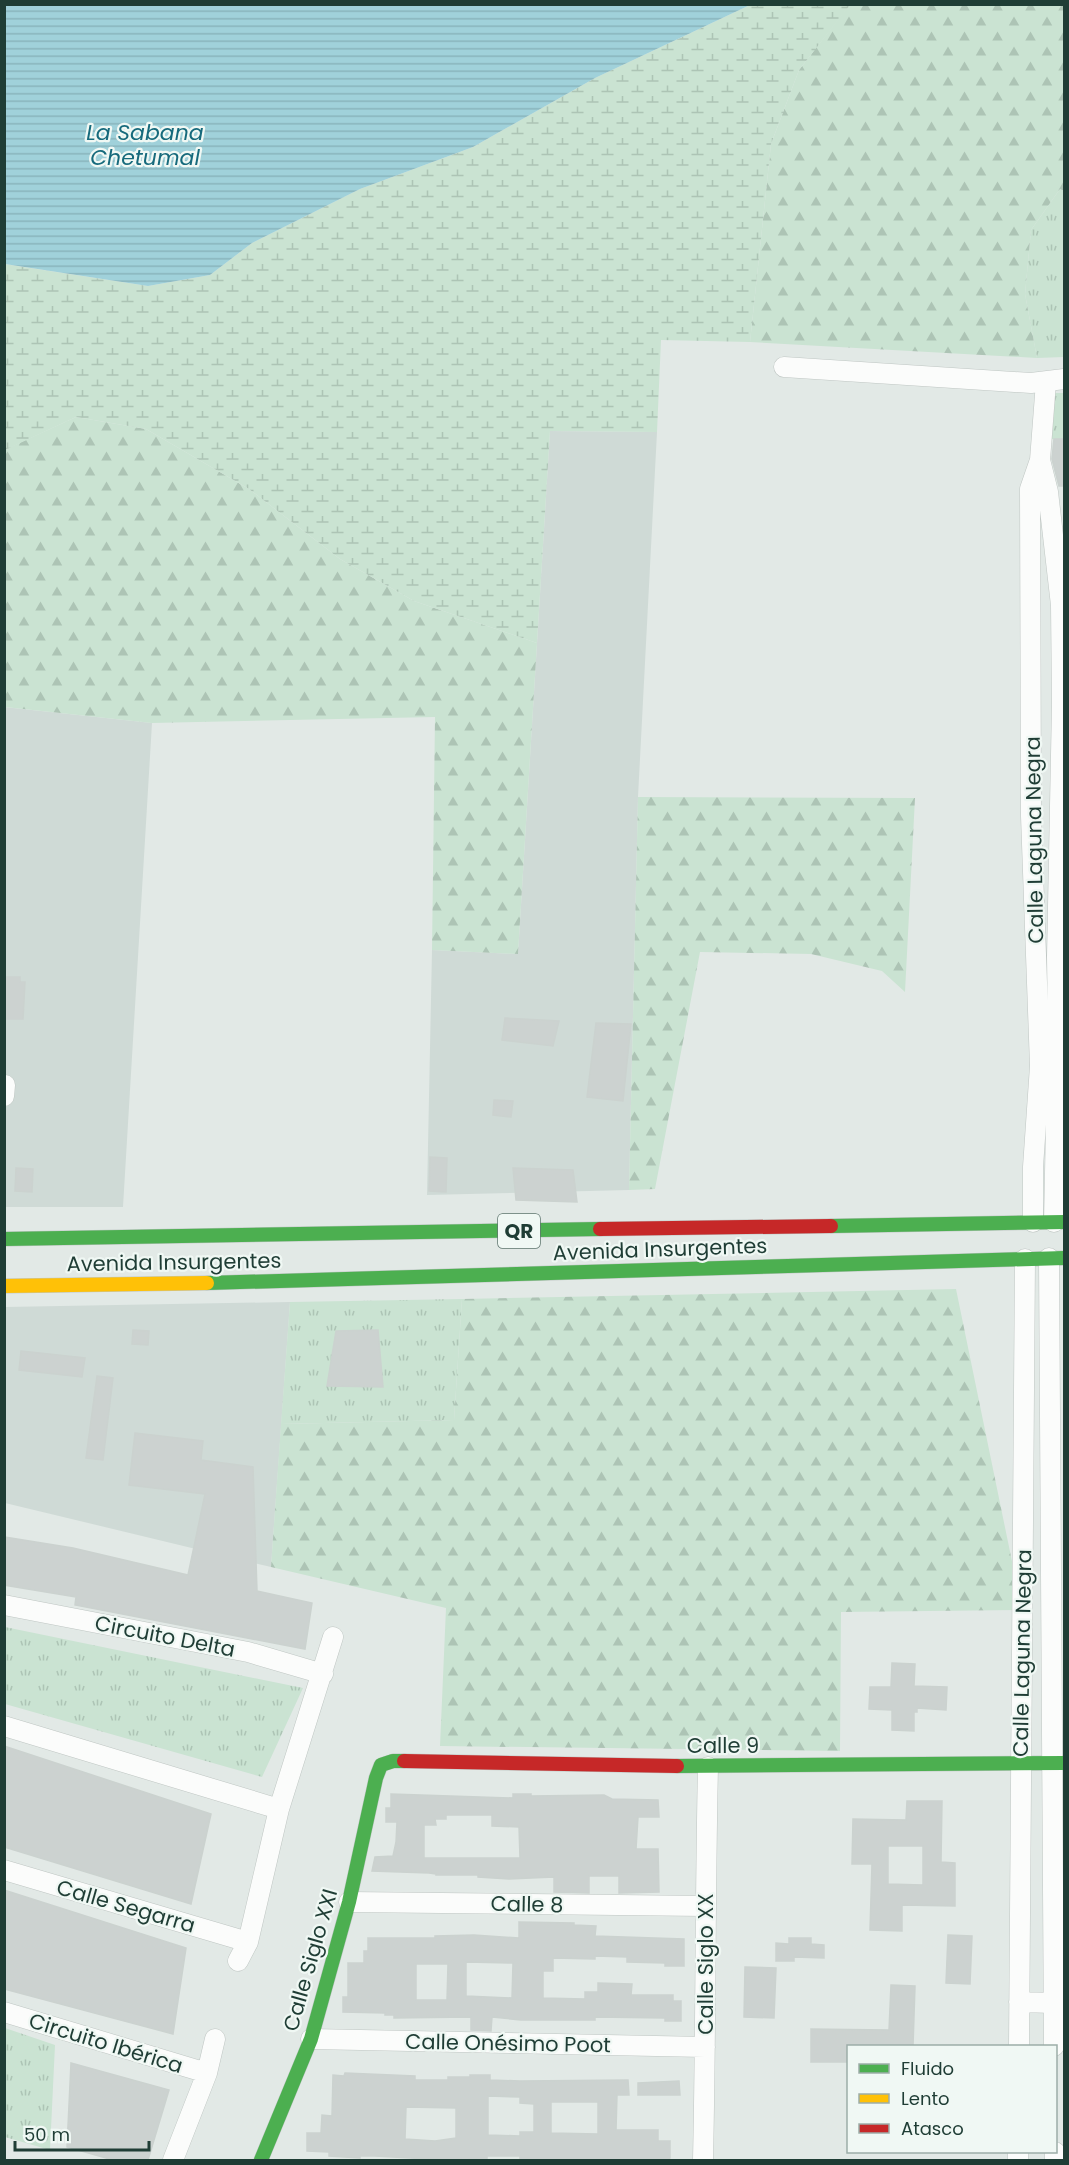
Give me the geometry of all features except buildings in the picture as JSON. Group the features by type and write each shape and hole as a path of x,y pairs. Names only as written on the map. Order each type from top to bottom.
{"main road":[{"name":"Avenida Insurgentes","path":"4,1239 601,1235 847,1225 1059,1222"},
{"path":"847,1225 848,1254"},
{"name":"Avenida Insurgentes","path":"4,1286 273,1282 848,1254 1057,1258"},
{"name":"Calle 9","path":"381,1765 393,1761 708,1767 1058,1763"},
{"name":"Calle Siglo XXI","path":"261,2160 311,2039 349,1902 376,1778 381,1765"}],"street":[{"path":"784,367 999,381 1055,381"},
{"name":"Calle Laguna Negra","path":"1033,1222 1033,1167 1040,1066 1031,816 1030,489 1040,460 1055,381"},
{"name":"Calle Laguna Negra","path":"1040,460 1056,492 1063,605 1059,1222"},
{"path":"4,1096 5,1085"},
{"name":"Calle Laguna Negra","path":"1019,2045 1025,1258"},
{"name":"Calle Laguna Negra","path":"1054,2045 1058,1763 1057,1258"},
{"path":"1023,1473 1057,1473"},
{"name":"Circuito Delta","path":"4,1605 248,1652 323,1674"},
{"path":"1022,1621 1058,1621"},
{"path":"238,1961 249,1942 279,1809 333,1637"},
{"path":"4,1726 279,1809"},
{"name":"Calle Siglo XX","path":"703,2160 708,1767"},
{"name":"Calle Segarra","path":"4,1869 249,1942"},
{"name":"Calle 8","path":"349,1902 705,1906"},
{"path":"1019,2002 1054,2003"},
{"name":"Circuito Ibérica","path":"4,2012 207,2073"},
{"name":"Circuito Ibérica","path":"173,2160 207,2073 215,2039"},
{"name":"Calle Onésimo Poot","path":"311,2039 705,2047"}],"shaded area":[{"path":"550,431 657,432 638,797 629,1190 427,1195 432,950 518,954"},
{"path":"4,707 152,723 123,1207 5,1207"},
{"path":"290,1302 271,1567 5,1503 5,1307"}],"green space":[{"path":"850,4 1064,5 1064,191 1060,189 1031,230 1025,294 1037,358 750,342 771,144 799,70"},
{"path":"750,5 850,5 799,70 771,144 750,342 661,340 657,432 550,431 537,643 414,601 340,559 249,489 146,429 76,417 5,450 4,264 148,286 210,275 252,243 360,189 473,147 595,78"},
{"path":"1060,189 1064,191 1064,357 1037,358 1025,294 1031,230"},
{"path":"1049,393 1064,393 1064,439 1048,439"},
{"path":"76,417 146,429 249,489 340,559 414,601 537,643 518,954 432,950 435,717 152,723 5,707 4,450"},
{"path":"638,797 915,798 905,992 882,971 811,954 700,952 655,1189 629,1190"},
{"path":"956,1289 1022,1610 841,1612 840,1751 440,1746 446,1608 271,1567 281,1424 454,1420 462,1299"},
{"path":"462,1299 454,1420 281,1424 290,1302"},
{"path":"5,1627 303,1688 262,1777 5,1704"},
{"path":"5,2028 55,2045 50,2150 5,2137"}],"water":[{"name":"La Sabana Chetumal","path":"4,5 750,5 595,78 473,147 360,189 252,243 210,275 148,286 5,264"}],"traffic: fast":[{"path":"831,1226 1064,1222"},
{"path":"4,1239 600,1229"},
{"path":"207,1283 1064,1258"},
{"path":"261,2160 311,2039 349,1902 376,1778 381,1765 393,1761 404,1761"},
{"path":"677,1766 1064,1763"}],"traffic: slow":[{"path":"4,1286 207,1283"}],"traffic: jam":[{"path":"600,1229 831,1226"},
{"path":"404,1761 677,1766"}]}
